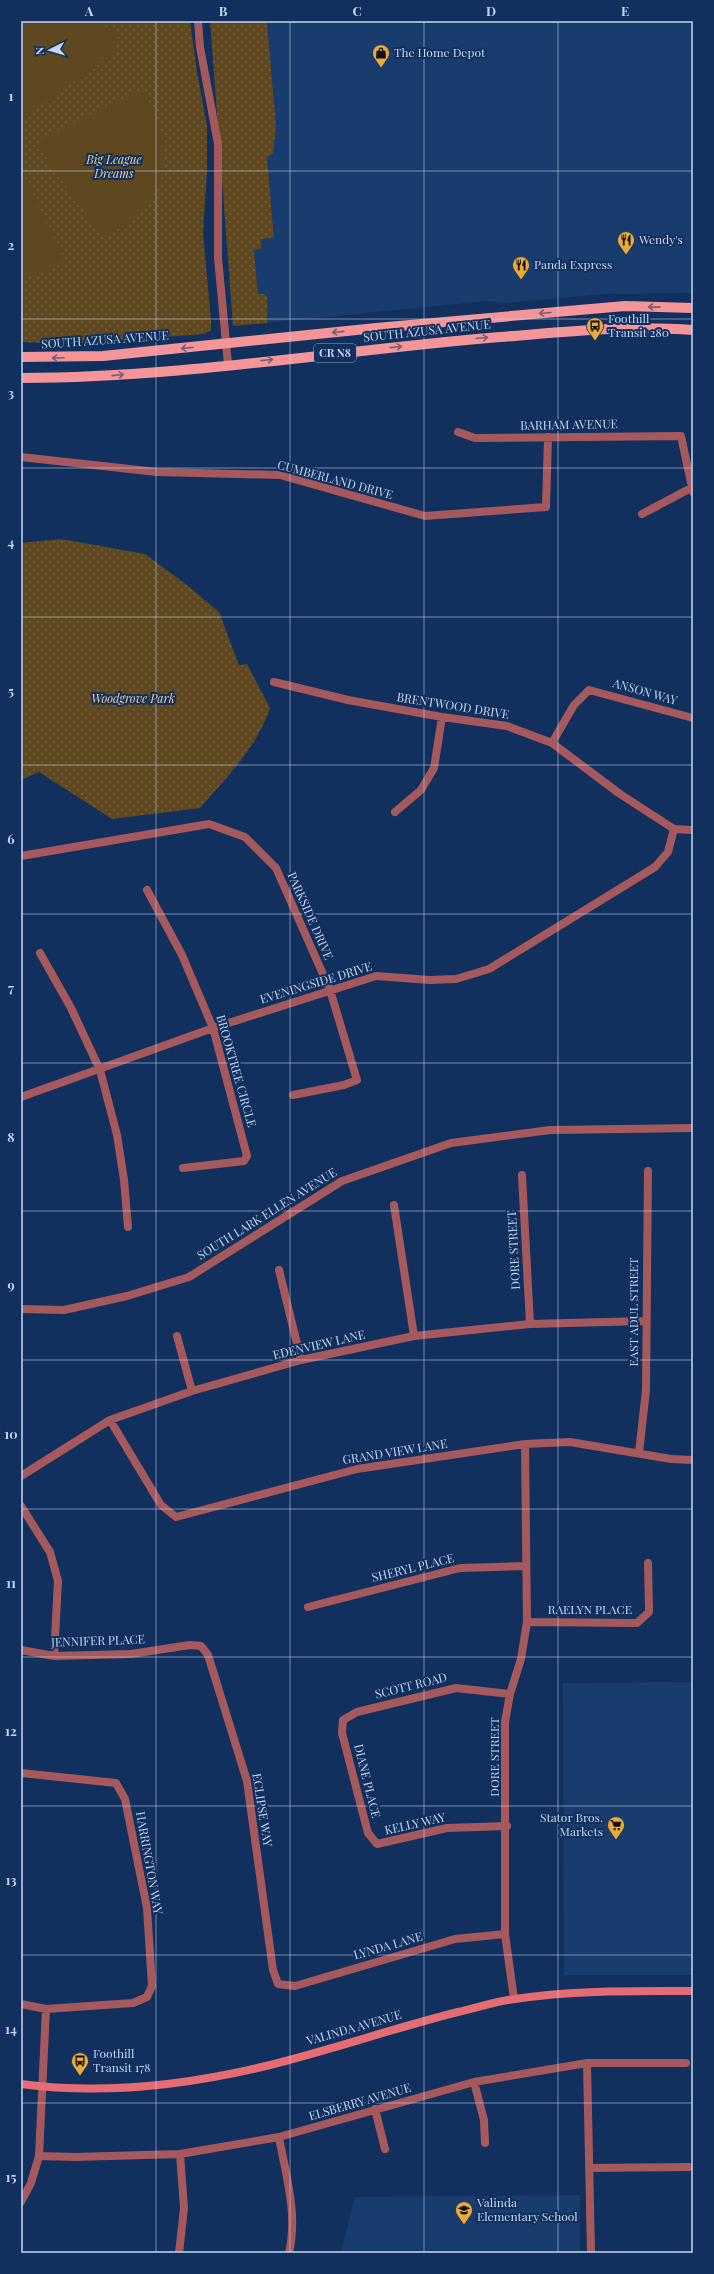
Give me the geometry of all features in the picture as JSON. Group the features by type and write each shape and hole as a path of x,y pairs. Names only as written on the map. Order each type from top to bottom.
{"main road":[{"name":"SOUTH AZUSA AVENUE","path":"21,357 102,356 376,328 625,306 693,308"},
{"name":"SOUTH AZUSA AVENUE","path":"21,378 106,376 443,342 602,328 693,330"},
{"name":"VALINDA AVENUE","path":"21,2084 41,2087 114,2088 180,2082 266,2066 400,2027 514,1999 598,1991 693,1991"}],"street":[{"path":"198,21 200,47 218,144 219,187 217,244 228,364"},
{"name":"BARHAM AVENUE","path":"458,432 475,438 681,436 692,490"},
{"name":"CUMBERLAND DRIVE","path":"21,457 157,472 280,475 424,516 546,507 548,437"},
{"path":"642,514 692,490"},
{"name":"BRENTWOOD DRIVE","path":"274,682 348,700 442,717 508,726 552,743 620,794 674,829"},
{"name":"ANSON WAY","path":"552,743 574,705 589,690 693,718"},
{"path":"395,812 421,790 434,768 442,717"},
{"name":"PARKSIDE DRIVE","path":"21,856 209,824 245,837 276,868 330,990 357,1080 344,1085 293,1095"},
{"path":"674,829 693,830"},
{"name":"EVENINGSIDE DRIVE","path":"21,1097 100,1070 213,1028 376,976 430,980 456,979 489,969 655,867 668,852 674,829"},
{"name":"BROOKTREE CIRCLE","path":"147,890 182,955 213,1028 247,1159 183,1168"},
{"path":"40,953 71,1008 100,1070 117,1135 124,1180 128,1227"},
{"name":"SOUTH LARK ELLEN AVENUE","path":"21,1309 64,1310 127,1296 190,1277 342,1180 451,1143 550,1130 693,1128"},
{"name":"EAST ADUL STREET","path":"639,1454 646,1390 645,1321 648,1171"},
{"name":"DORE STREET","path":"522,1175 530,1324"},
{"path":"394,1205 414,1336"},
{"path":"279,1270 301,1360"},
{"name":"EDENVIEW LANE","path":"21,1476 110,1420 192,1391 301,1360 414,1336 530,1324 645,1321"},
{"path":"177,1336 192,1391"},
{"name":"GRAND VIEW LANE","path":"110,1420 161,1505 176,1517 357,1469 525,1444 570,1442 639,1454 693,1460"},
{"name":"DORE STREET","path":"514,1999 505,1934 507,1826 505,1722 510,1694 521,1659 527,1622 525,1444"},
{"path":"21,1506 50,1552 58,1581 54,1656"},
{"name":"RAELYN PLACE","path":"527,1622 637,1623 649,1612 648,1562"},
{"name":"SHERYL PLACE","path":"308,1607 460,1568 526,1566"},
{"name":"JENNIFER PLACE","path":"21,1650 54,1656 132,1654 190,1645 201,1646"},
{"name":"ECLIPSE WAY","path":"201,1646 208,1655 247,1781 273,1970 278,1984"},
{"name":"SCOTT ROAD","path":"343,1720 357,1712 456,1688 510,1694"},
{"name":"DIANE PLACE","path":"343,1720 342,1733 368,1833 377,1844"},
{"name":"HARRINGTON WAY","path":"21,1773 116,1783 125,1799 147,1908 152,1986 147,1997 133,2003 46,2009"},
{"name":"KELLY WAY","path":"377,1844 447,1828 507,1826"},
{"name":"LYNDA LANE","path":"278,1984 296,1986 455,1939 505,1934"},
{"path":"21,2004 46,2009 41,2087 39,2156 31,2183 21,2202"},
{"path":"587,2063 591,2253"},
{"name":"ELSBERRY AVENUE","path":"39,2156 76,2157 180,2154 279,2137 474,2082 587,2063 686,2063"},
{"path":"474,2082 484,2120 485,2143"},
{"path":"375,2109 386,2149"},
{"path":"279,2137 293,2211 292,2240 289,2253"},
{"path":"179,2253 184,2208 180,2154"},
{"path":"589,2168 689,2167"}],"shaded area":[{"path":"267,21 693,21 693,293 605,294 505,303 486,301 267,323 267,297 258,294 254,250 261,249 260,239 274,238 267,156 276,125"},
{"path":"693,1682 693,1975 564,1975 563,1683"},
{"name":"Valinda Elementary School","path":"580,2195 580,2253 341,2253 355,2197"}],"green space":[{"name":"Big League Dreams","path":"21,21 190,21 207,126 207,170 203,233 211,330 204,334 75,344 21,342"},
{"path":"21,21 93,21 115,32 118,37 117,51 28,115 21,113"},
{"path":"210,21 267,21 276,125 273,154 267,157 274,238 261,239 261,249 254,250 258,294 264,294 267,297 267,323 233,326"},
{"path":"141,89 151,106 163,139 163,171 158,187 148,203 134,218 103,238 38,146 40,139"},
{"path":"21,171 64,258 58,266 52,269 21,279"},
{"name":"Woodgrove Park","path":"61,539 145,554 187,585 219,612 239,665 247,664 270,708 249,749 231,773 200,808 112,819 39,772 21,780 21,543"}],"place":[{"name":"The Home Depot","path":"381,68"},
{"name":"Wendy's","path":"626,255"},
{"name":"Panda Express","path":"521,280"},
{"name":"Foothill Transit 280","path":"595,341"},
{"name":"Stator Bros. Markets","path":"616,1840"},
{"name":"Foothill Transit 178","path":"80,2076"},
{"name":"Valinda Elementary School","path":"464,2225"}]}
